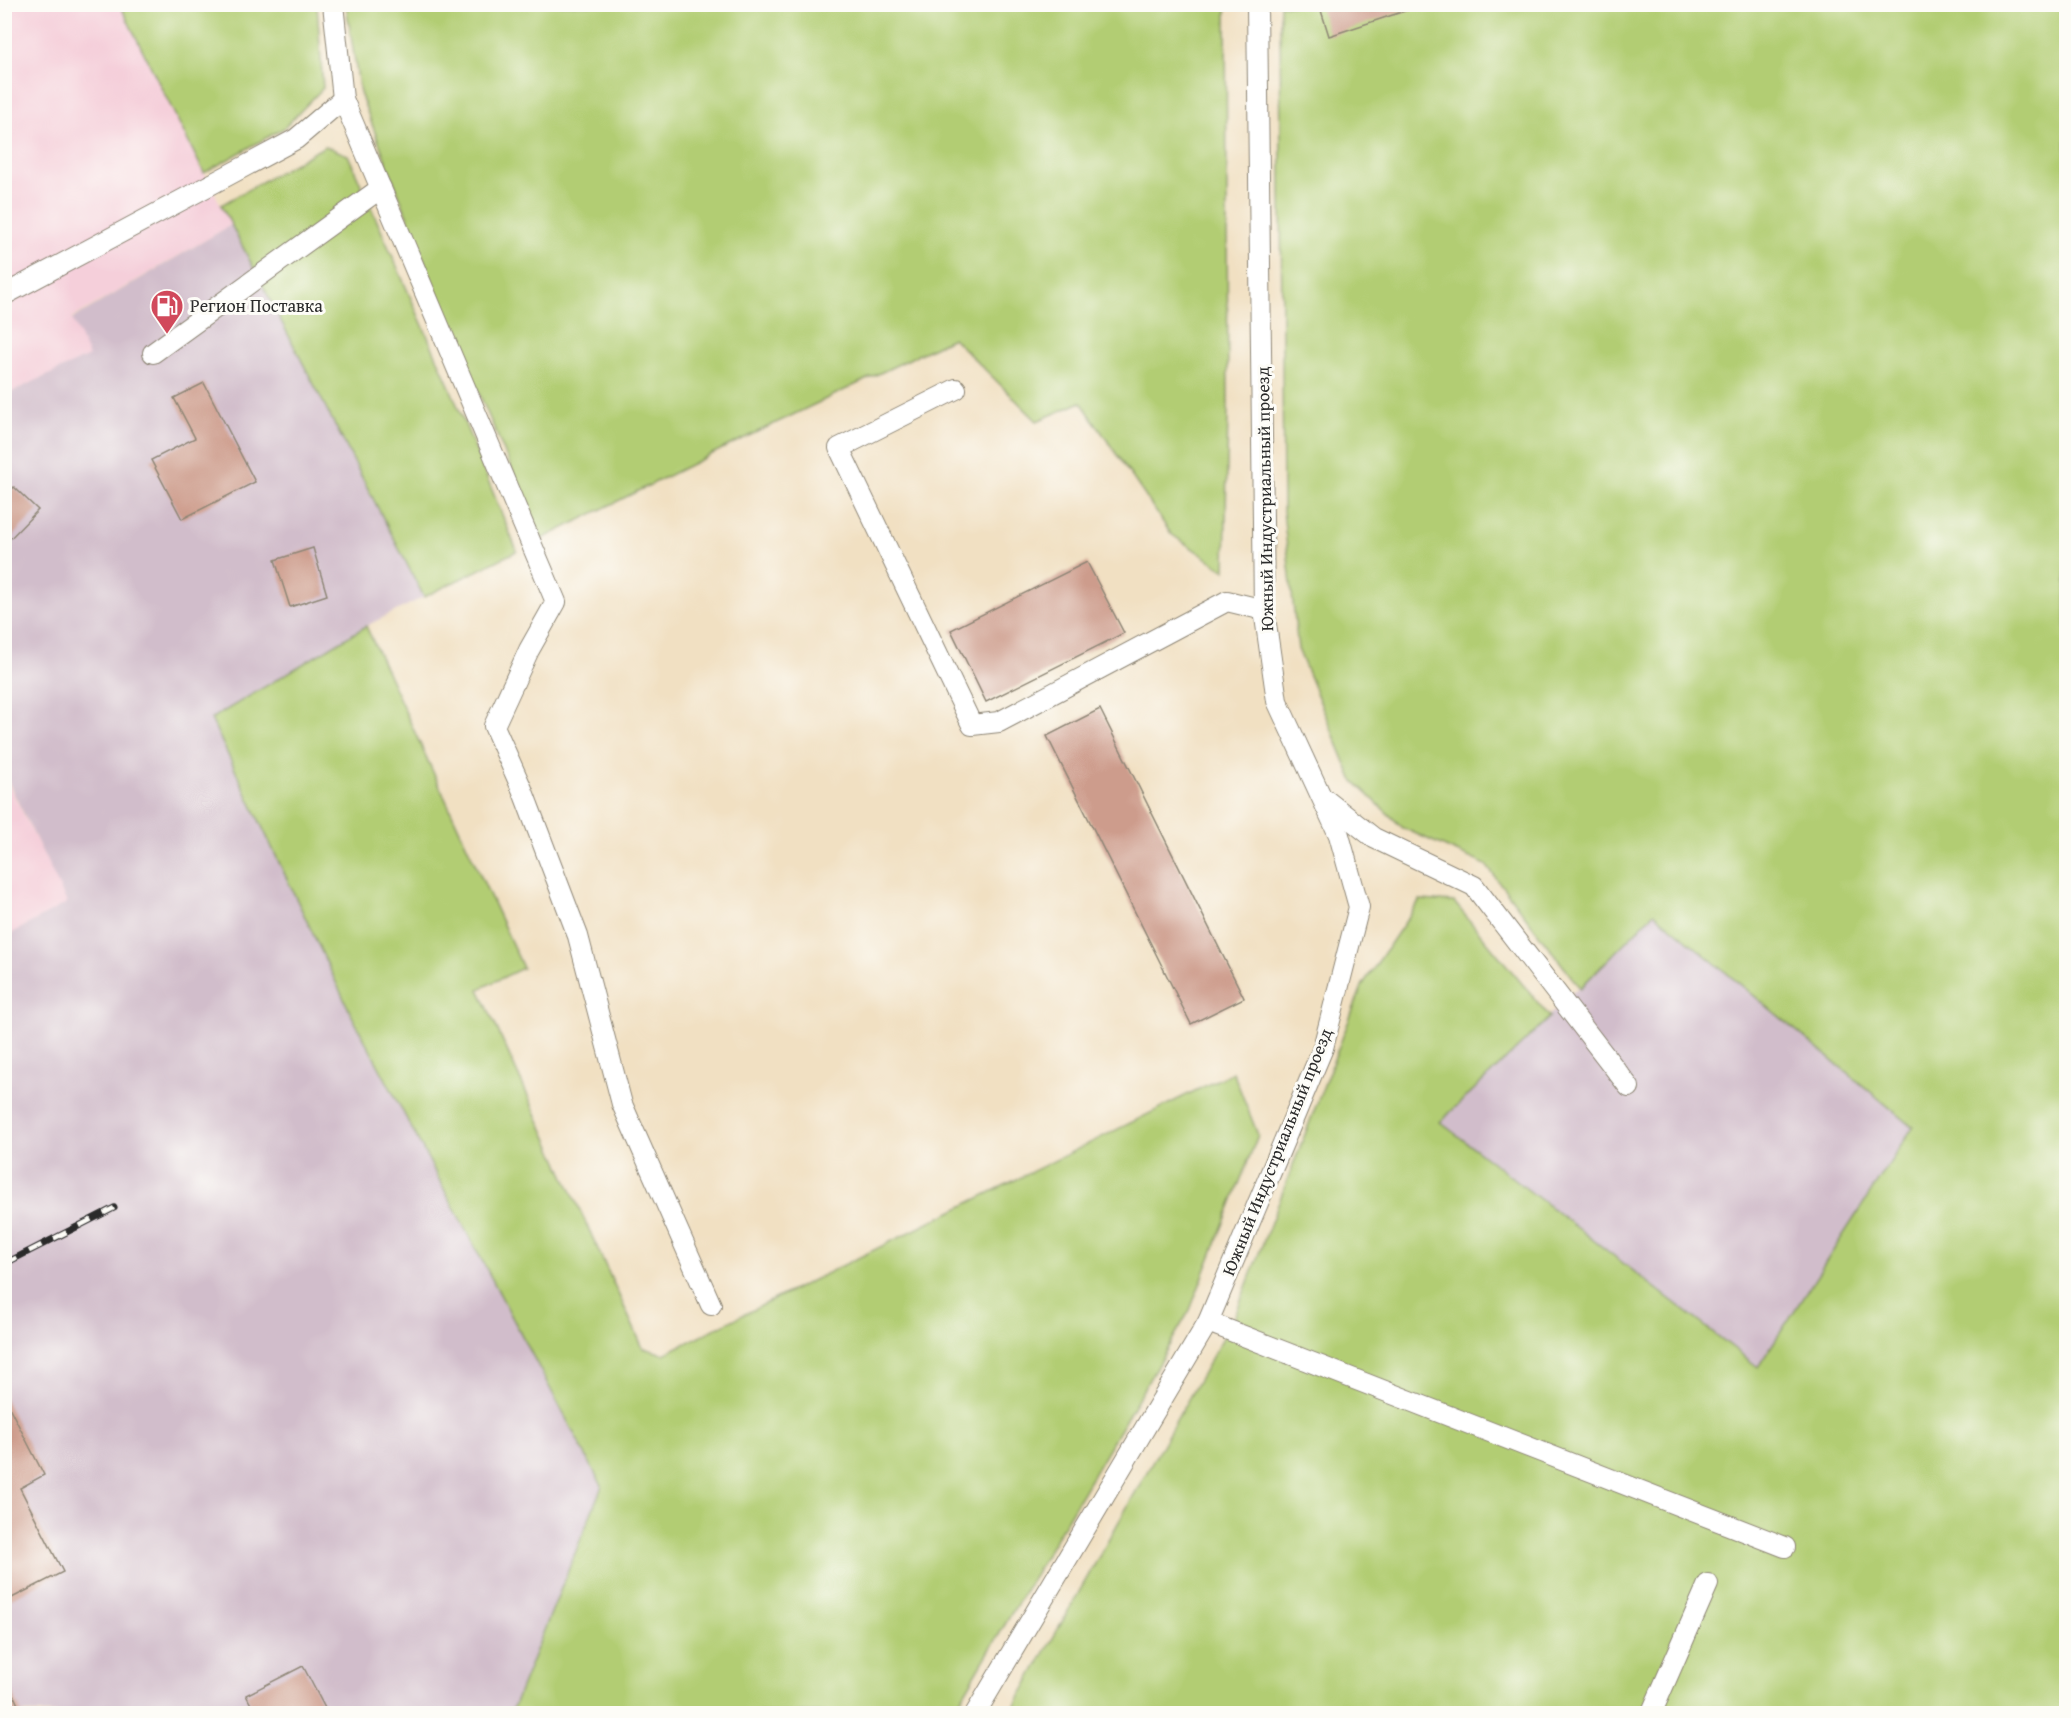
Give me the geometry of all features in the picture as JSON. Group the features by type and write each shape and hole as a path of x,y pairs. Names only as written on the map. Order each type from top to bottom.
{"lane":[{"path":"333,4 343,99 556,602 529,650 494,726 522,789 578,936 622,1104 711,1305"},
{"name":"Южный Индустриальный проезд","path":"975,1713 1208,1322 1323,1048 1359,907 1339,835 1278,701 1264,610 1257,4"},
{"path":"4,296 296,139 343,99"},
{"path":"153,353 381,188"},
{"path":"956,389 839,448 972,725 999,722 1227,601 1264,610"},
{"path":"1322,797 1374,838 1474,886 1629,1087"},
{"path":"1208,1322 1785,1547"},
{"path":"1651,1713 1708,1584"}],"shaded area":[{"path":"4,5 120,5 231,225 72,318 90,356 5,395"},
{"path":"231,225 424,597 366,626 212,719 352,1016 602,1486 511,1713 5,1713 5,937 67,903 5,775 5,395 89,356 72,319"},
{"path":"4,775 68,903 5,937 4,937"},
{"path":"1654,913 1913,1127 1758,1367 1440,1122"}],"green space":[{"path":"120,5 317,5 323,88 284,128 204,173"},
{"path":"346,5 1226,5 1228,410 1225,570 1171,534 1081,402 1037,421 953,338 730,445 542,539 445,315 360,93"},
{"path":"1280,5 2066,5 2066,1713 1010,1714 1234,1318 1363,984 1420,900 1454,902 1550,1017 1440,1122 1758,1367 1913,1127 1654,913 1580,988 1486,865 1403,828 1352,779 1298,649 1283,511"},
{"path":"325,146 348,155 449,385 517,551 424,597 221,205"},
{"path":"366,626 523,968 479,989 643,1348 664,1354 1233,1072 1258,1135 1190,1310 953,1713 511,1713 602,1486 352,1016 211,719"}],"building":[{"path":"1319,4 1423,4 1423,5 1329,36"},
{"path":"204,383 255,482 182,519 151,460 195,438 174,398"},
{"path":"14,487 38,510 4,545 4,497"},
{"path":"313,548 327,595 290,607 275,560"},
{"path":"1087,562 1124,633 986,702 951,630"},
{"path":"1100,709 1244,998 1191,1024 1047,736"},
{"path":"4,1397 44,1475 20,1488 63,1572 4,1602"},
{"path":"303,1666 328,1714 256,1714 246,1695"},
{"path":"11,1689 22,1714 4,1714 4,1692"}],"railway":[{"path":"4,1264 114,1208"}],"place":[{"name":"Регион Поставка","path":"167,335"}]}
